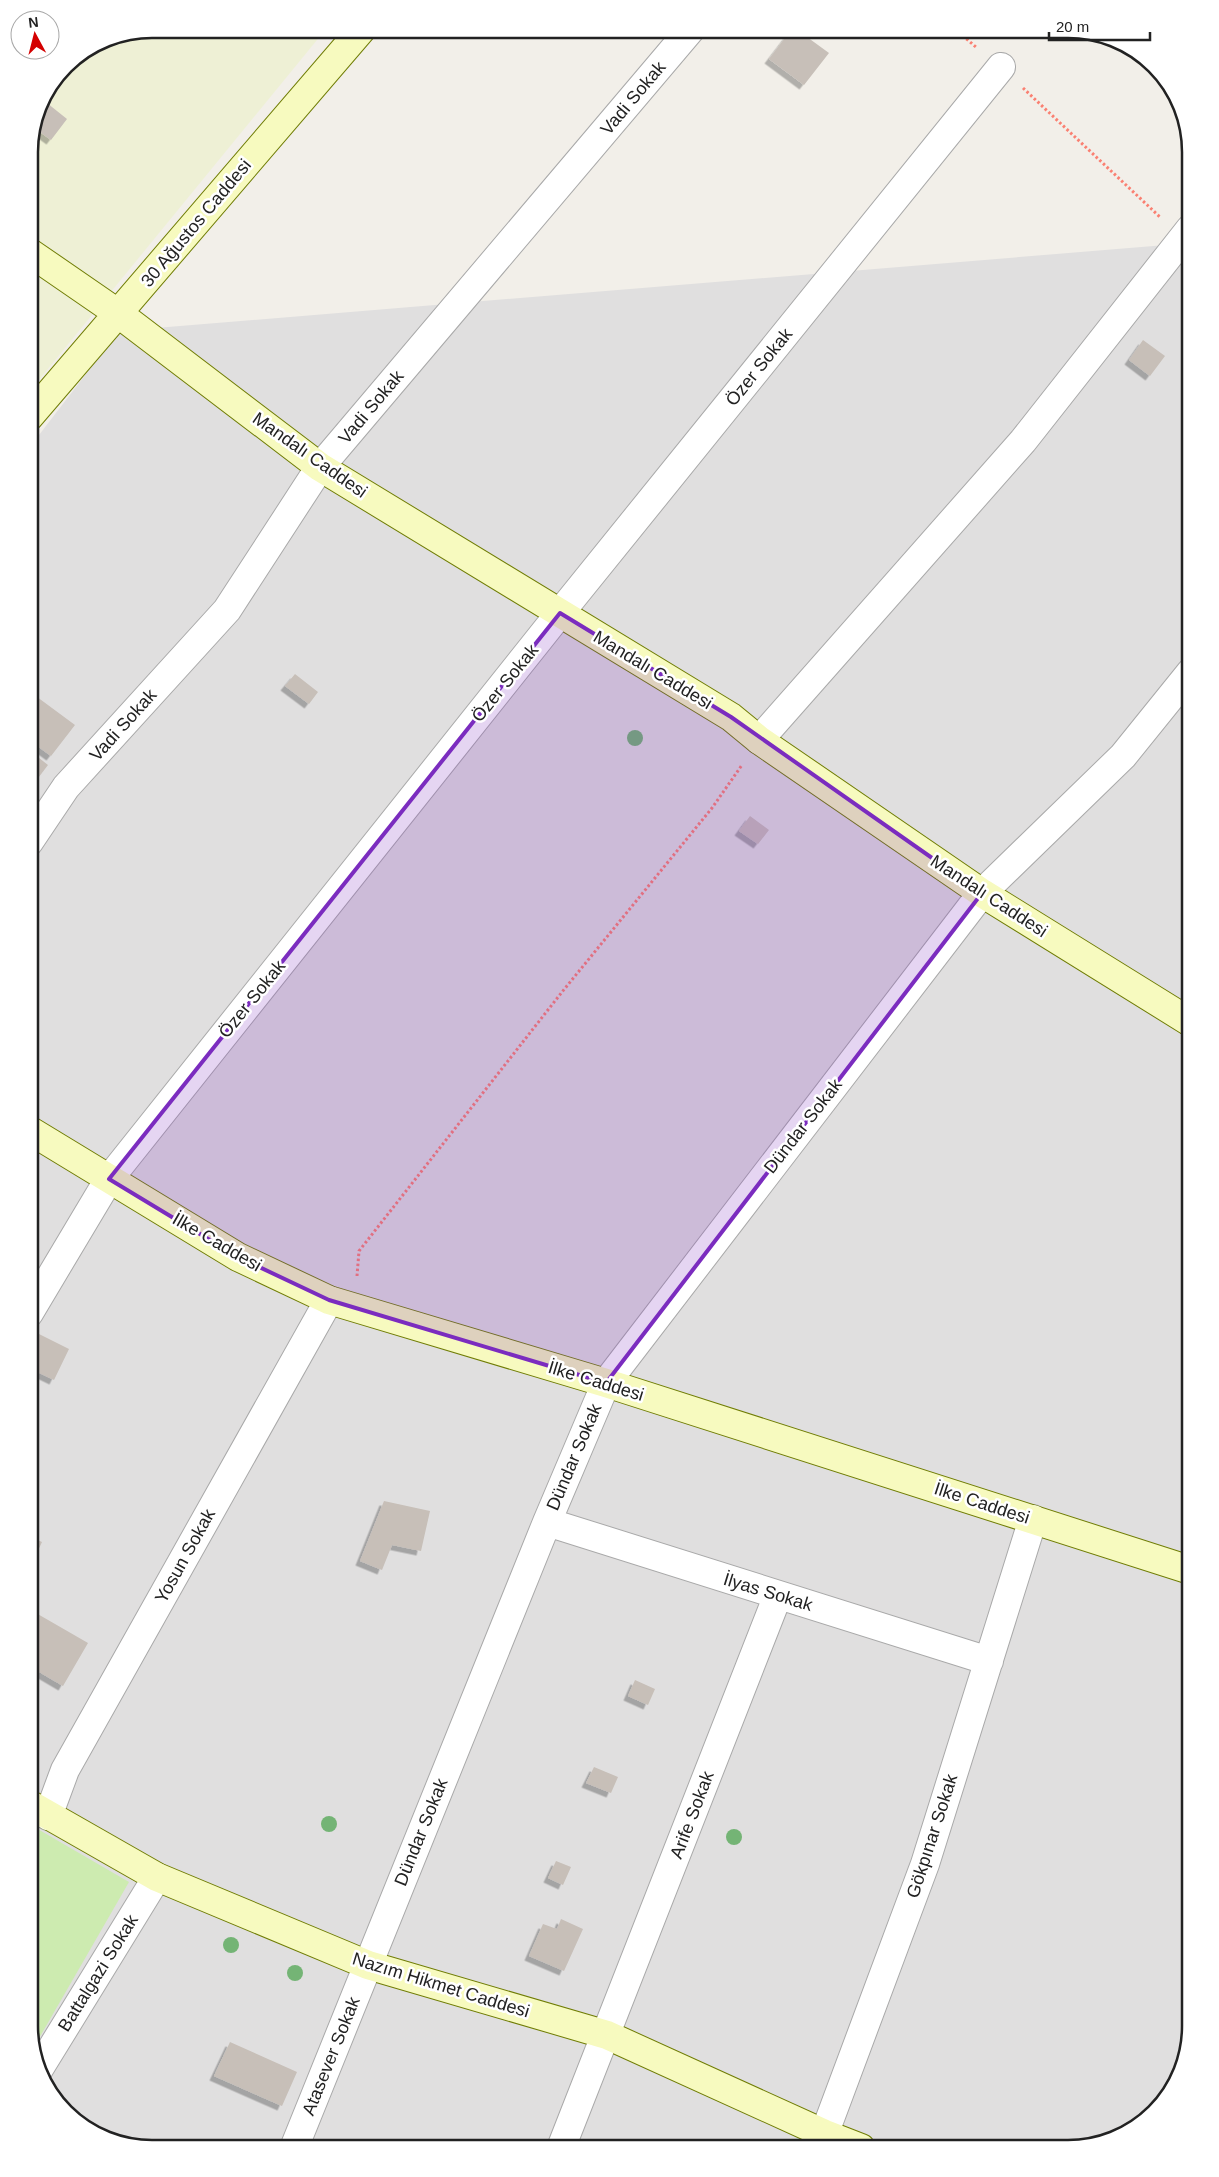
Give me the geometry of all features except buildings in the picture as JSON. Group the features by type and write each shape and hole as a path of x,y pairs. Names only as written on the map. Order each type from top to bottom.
{"street":[{"name":"30 Ağustos Caddesi","path":"38,407 119,314 349,38"},
{"name":"Vadi Sokak","path":"38,829 66,787 227,610 320,467 683,38"},
{"name":"Özer Sokak","path":"38,1298 108,1179 560,613 1001,67"},
{"path":"759,740 1023,441 1182,240"},
{"name":"Mandalı Caddesi","path":"38,258 119,314 320,467 731,717 759,740 982,893 1182,1017"},
{"name":"Dündar Sokak","path":"368,1965 547,1522 606,1383 982,893 1123,756 1182,683"},
{"name":"İlke Caddesi","path":"38,1136 238,1258 342,1303 449,1337 606,1383 1182,1567"},
{"name":"Yosun Sokak","path":"38,1810 65,1770 342,1303"},
{"name":"Gökpınar Sokak","path":"822,2140 925,1864 1033,1519"},
{"name":"İlyas Sokak","path":"547,1522 989,1661"},
{"name":"Arife Sokak","path":"564,2139 778,1595"},
{"name":"Nazım Hikmet Caddesi","path":"38,1810 156,1877 368,1965 606,2035 819,2140"},
{"name":"Battalgazi Sokak","path":"44,2061 156,1877"},
{"name":"Atasever Sokak","path":"298,2139 368,1965"}],"path":[{"path":"966,38 1001,67 1182,230"},
{"path":"342,1303 359,1251 562,992 712,808 759,740"}],"highlighted area":[{"path":"560,613 731,717 982,893 606,1383 329,1300 238,1257 109,1179"}],"shaded area":[{"path":"1182,244 1182,2025 1178,2055 1170,2076 1162,2089 1143,2111 1118,2128 1089,2137 1067,2140 144,2139 115,2133 101,2128 88,2120 66,2101 49,2076 38,2040 38,436 119,331"}],"green space":[{"path":"137,38 319,38 38,381 38,137 46,108 61,82 76,66 101,49 122,41"},
{"path":"38,1829 129,1882 38,2040"}]}
